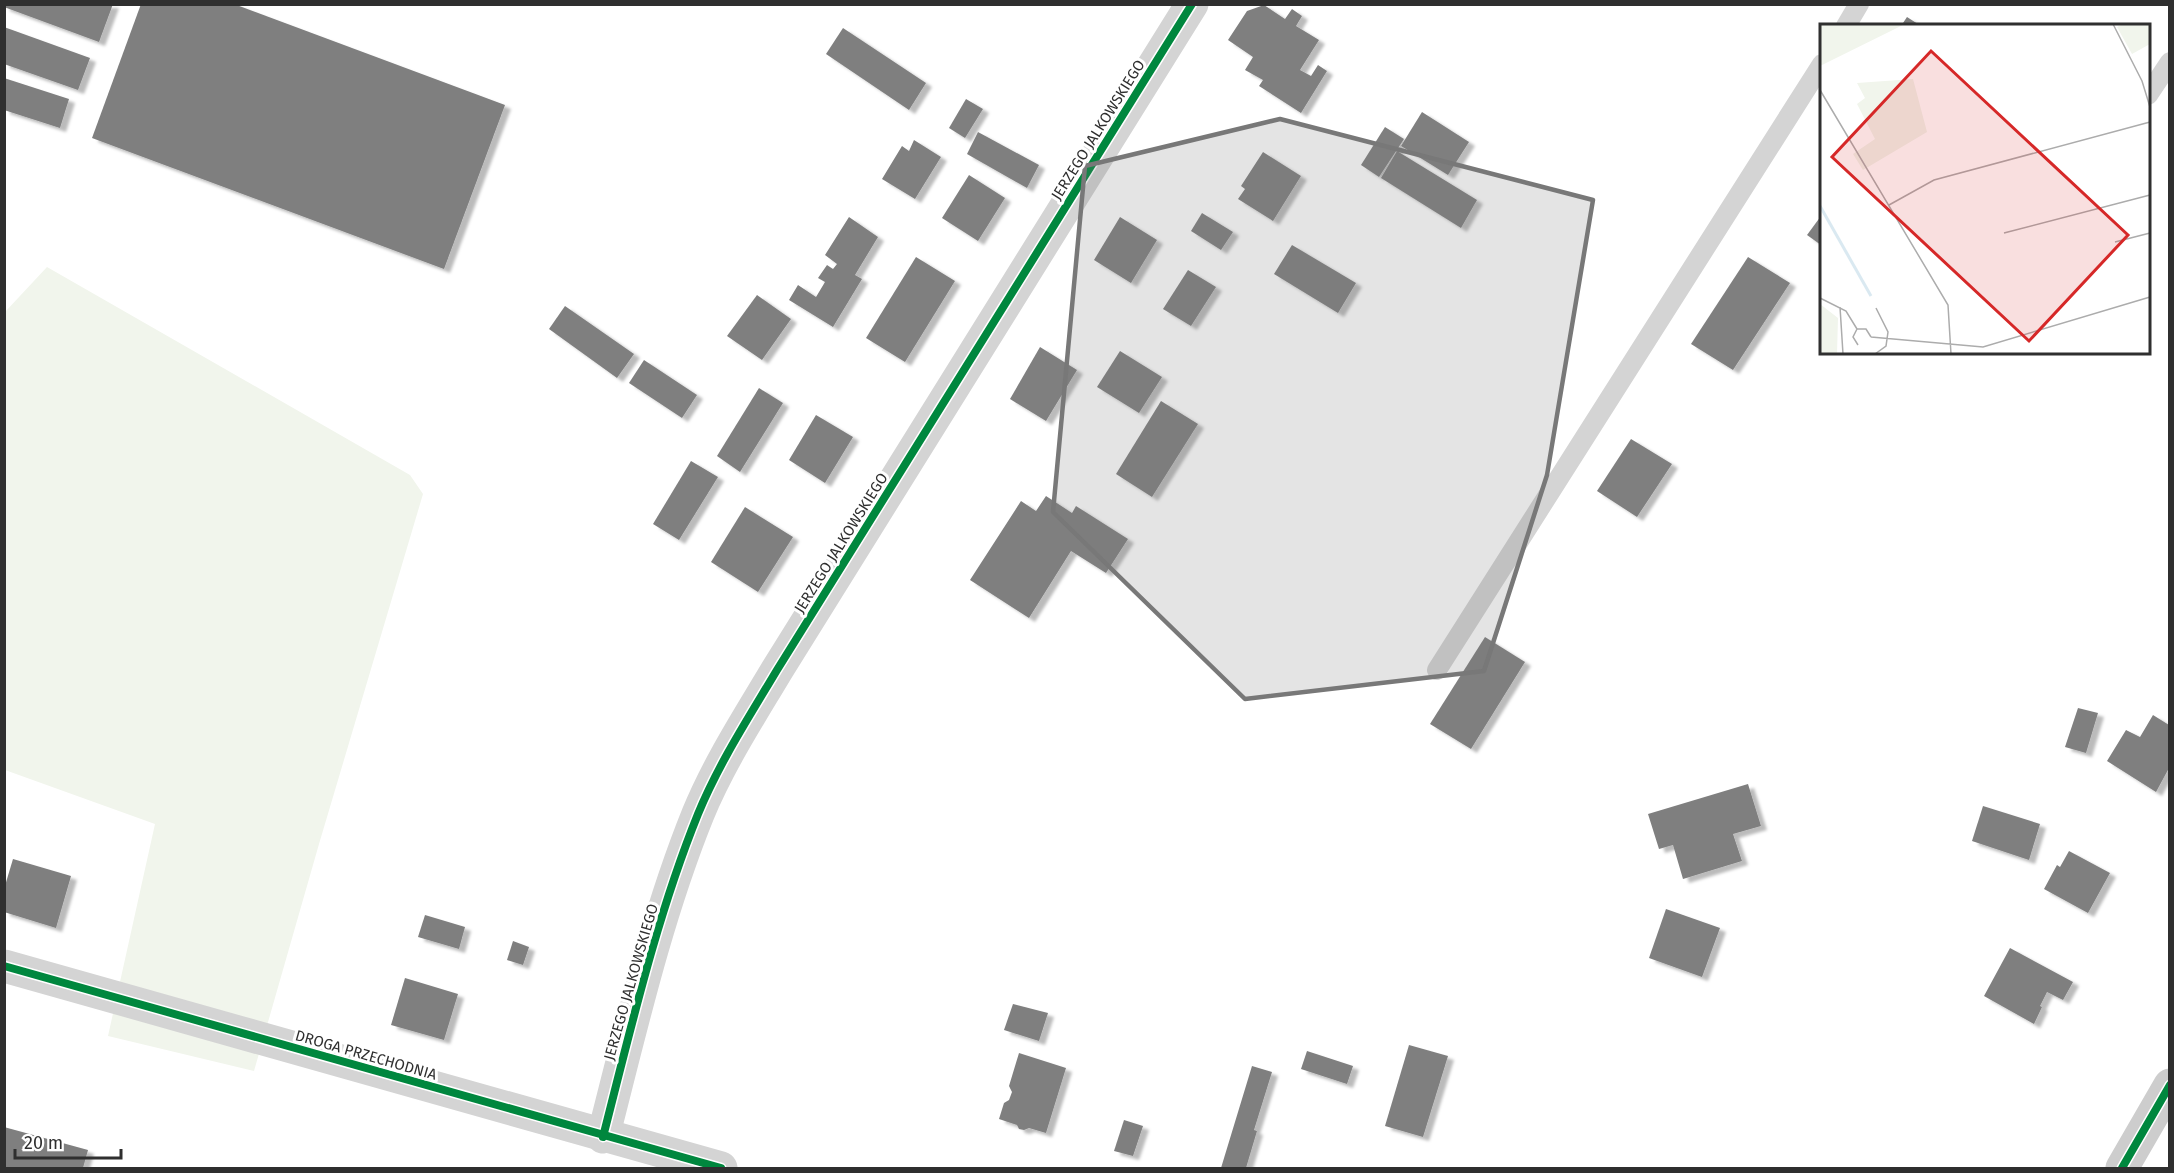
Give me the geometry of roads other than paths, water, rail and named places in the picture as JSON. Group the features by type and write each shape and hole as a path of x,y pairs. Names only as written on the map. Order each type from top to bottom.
{"street":[{"name":"JERZEGO JALKOWSKIEGO","path":"603,1137 654,940 699,813 732,746 1192,4"},
{"name":"DROGA PRZECHODNIA","path":"4,966 603,1137 721,1168"},
{"path":"2122,1168 2169,1085"}],"lane":[{"path":"1847,24 1859,4"},
{"path":"2150,92 2169,62"},
{"path":"1437,670 1820,66"}]}
